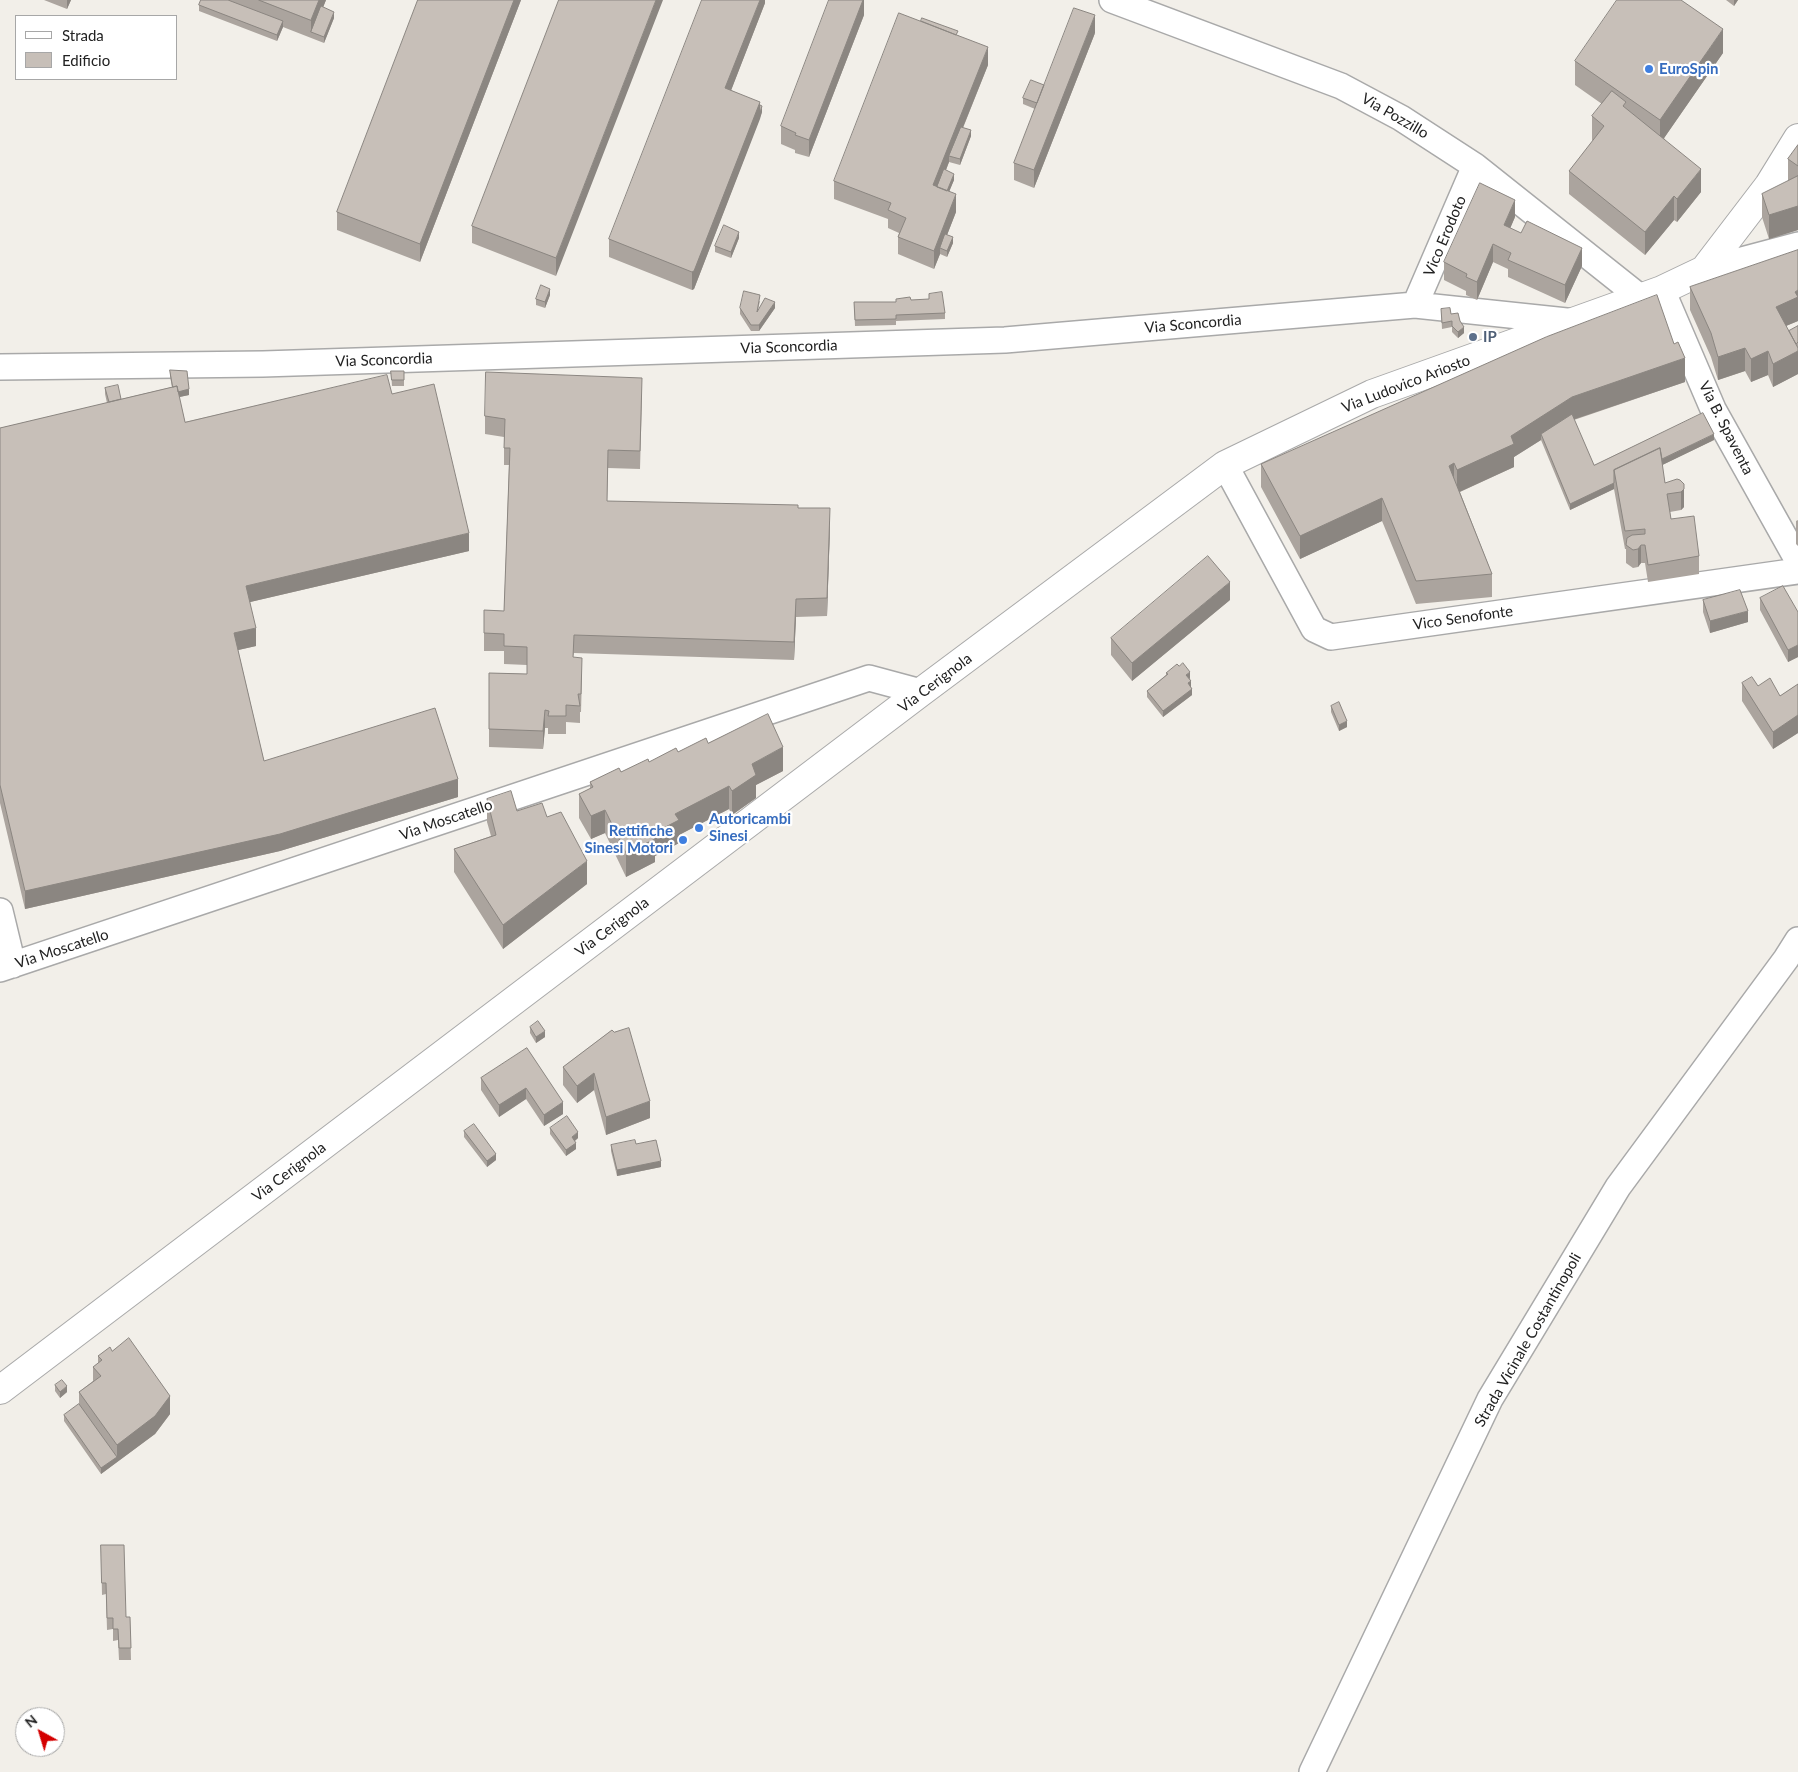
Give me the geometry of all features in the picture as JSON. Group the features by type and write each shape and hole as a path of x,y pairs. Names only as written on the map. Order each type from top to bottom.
{"street":[{"name":"Via Pozzillo","path":"1112,0 1342,86 1401,118 1475,166 1651,294"},
{"path":"1704,270 1769,185 1798,138"},
{"name":"Vico Erodoto","path":"1415,306 1475,166"},
{"path":"1704,270 1798,245"},
{"name":"Via Ludovico Ariosto","path":"1225,465 1372,394 1651,294 1704,270"},
{"name":"Via B. Spaventa","path":"1651,294 1713,409 1791,536 1798,561"},
{"name":"Via Sconcordia","path":"0,366 273,364 1005,340 1415,306 1576,322"},
{"name":"Vico Senofonte","path":"1225,465 1314,629 1331,637 1798,570"},
{"name":"Via Cerignola","path":"0,1390 921,692 1225,465"},
{"name":"Via Moscatello","path":"6,967 869,678 921,692"},
{"path":"0,911 6,967"},
{"name":"Strada Vicinale Costantinopoli","path":"1312,1772 1490,1399 1618,1187 1798,940"}],"building":[{"path":"201,0 228,0 283,21 277,35 199,5"},
{"path":"259,0 319,0 311,20"},
{"path":"418,0 514,0 420,244 337,212"},
{"path":"559,0 656,0 556,258 472,226"},
{"path":"702,0 760,0 725,88 760,102 692,272 609,239"},
{"path":"829,0 863,0 809,140 795,135 796,133 781,126"},
{"name":"EuroSpin","path":"1617,0 1681,0 1723,29 1660,120 1575,61"},
{"path":"321,6 334,12 324,37 311,32"},
{"path":"1074,8 1095,15 1034,170 1014,163"},
{"path":"899,13 988,47 933,185 956,194 934,251 898,237 906,218 888,210 891,203 834,181"},
{"path":"922,18 958,31 956,35 921,21"},
{"path":"1031,80 1044,85 1037,103 1023,98"},
{"path":"1612,91 1626,102 1623,106 1701,169 1677,199 1674,196 1645,232 1569,171 1604,126 1592,116"},
{"path":"961,127 971,130 960,159 949,156"},
{"path":"1798,145 1798,166 1788,159"},
{"path":"944,169 954,174 947,191 937,187"},
{"path":"1798,176 1798,206 1769,215 1762,194"},
{"path":"1480,183 1515,200 1504,225 1521,233 1527,221 1582,248 1565,285 1508,260 1511,253 1493,244 1477,282 1466,277 1467,274 1444,262"},
{"path":"724,225 739,232 731,252 715,246"},
{"path":"945,234 953,237 947,251 940,248"},
{"path":"1798,250 1798,290 1795,292 1798,297 1776,307 1798,351 1773,364 1768,351 1751,359 1745,348 1718,357 1711,333 1690,287"},
{"path":"541,285 550,289 545,302 536,299"},
{"path":"744,291 760,295 757,312 765,298 775,302 759,325 751,325 740,308"},
{"path":"942,292 945,313 896,315 896,319 855,320 854,302 896,302 896,299 910,297 911,300 929,299 929,294"},
{"path":"1657,295 1674,344 1678,342 1685,358 1572,397 1511,436 1514,444 1457,470 1454,463 1449,466 1492,574 1416,581 1382,498 1300,536 1261,464 1546,337"},
{"path":"1450,308 1451,314 1458,313 1464,327 1458,332 1452,326 1452,321 1442,323 1441,309"},
{"path":"1798,326 1798,342 1796,344 1789,331"},
{"path":"170,370 187,371 189,389 178,392 177,386 173,387"},
{"path":"391,371 404,371 404,380 392,380"},
{"path":"486,372 642,378 640,451 608,450 607,501 798,505 798,508 830,508 827,598 796,599 794,642 574,635 573,657 582,658 581,694 578,694 580,706 566,705 566,716 548,716 549,711 545,710 543,731 489,729 489,673 527,674 527,647 504,646 504,634 484,633 484,610 504,611 510,448 504,448 505,419 485,416"},
{"path":"387,375 392,394 434,384 469,533 246,586 256,628 234,633 264,761 435,708 458,779 280,834 25,891 0,785 0,428 177,386 185,422"},
{"path":"118,385 121,399 109,402 105,388"},
{"path":"1703,413 1714,434 1662,459 1660,448 1614,470 1614,483 1570,504 1541,434 1572,414 1594,465"},
{"path":"1660,448 1665,483 1677,479 1684,484 1684,489 1681,492 1667,494 1671,519 1694,516 1699,556 1648,565 1645,545 1641,545 1638,549 1633,550 1626,545 1627,538 1632,535 1645,534 1645,529 1625,531 1614,470"},
{"path":"1208,556 1230,582 1132,663 1111,638"},
{"path":"1783,586 1798,612 1798,645 1788,650 1760,598"},
{"path":"1740,590 1748,611 1710,621 1703,600"},
{"path":"1183,663 1190,672 1186,675 1191,681 1188,683 1192,689 1163,711 1147,691 1177,664 1179,666"},
{"path":"1752,677 1758,686 1770,678 1780,696 1798,684 1798,715 1773,732 1742,683"},
{"path":"1339,702 1347,721 1339,725 1331,706"},
{"path":"768,714 783,747 752,764 756,775 732,791 729,786 675,814 679,820 652,834 655,839 626,853 605,810 591,816 579,794 593,787 590,782 619,768 621,772 648,759 649,762 676,748 678,752 706,738 708,743"},
{"path":"511,791 517,811 542,803 547,817 561,812 587,861 503,925 454,849 496,835 487,799"},
{"path":"538,1021 545,1031 536,1037 530,1027"},
{"path":"629,1028 650,1101 606,1117 594,1073 577,1086 563,1067 612,1030 614,1032"},
{"path":"527,1048 563,1102 544,1115 526,1088 499,1105 481,1078"},
{"path":"567,1116 578,1132 572,1137 576,1143 566,1150 550,1128"},
{"path":"474,1124 496,1154 487,1161 464,1131"},
{"path":"635,1140 636,1144 656,1140 661,1161 617,1170 611,1145"},
{"path":"129,1338 170,1396 155,1416 117,1445 79,1392 101,1376 93,1367 102,1360 98,1356 110,1347 112,1351"},
{"path":"62,1380 67,1386 60,1392 55,1385"},
{"path":"79,1404 117,1457 101,1468 64,1415"},
{"path":"101,1545 124,1545 126,1617 130,1617 131,1648 119,1648 118,1629 113,1629 113,1618 107,1618 106,1583 102,1583"}],"place":[{"name":"EuroSpin","path":"1649,69"},
{"name":"IP","path":"1473,337"},
{"name":"Autoricambi Sinesi","path":"699,828"},
{"name":"Rettifiche Sinesi Motori","path":"683,840"}]}
